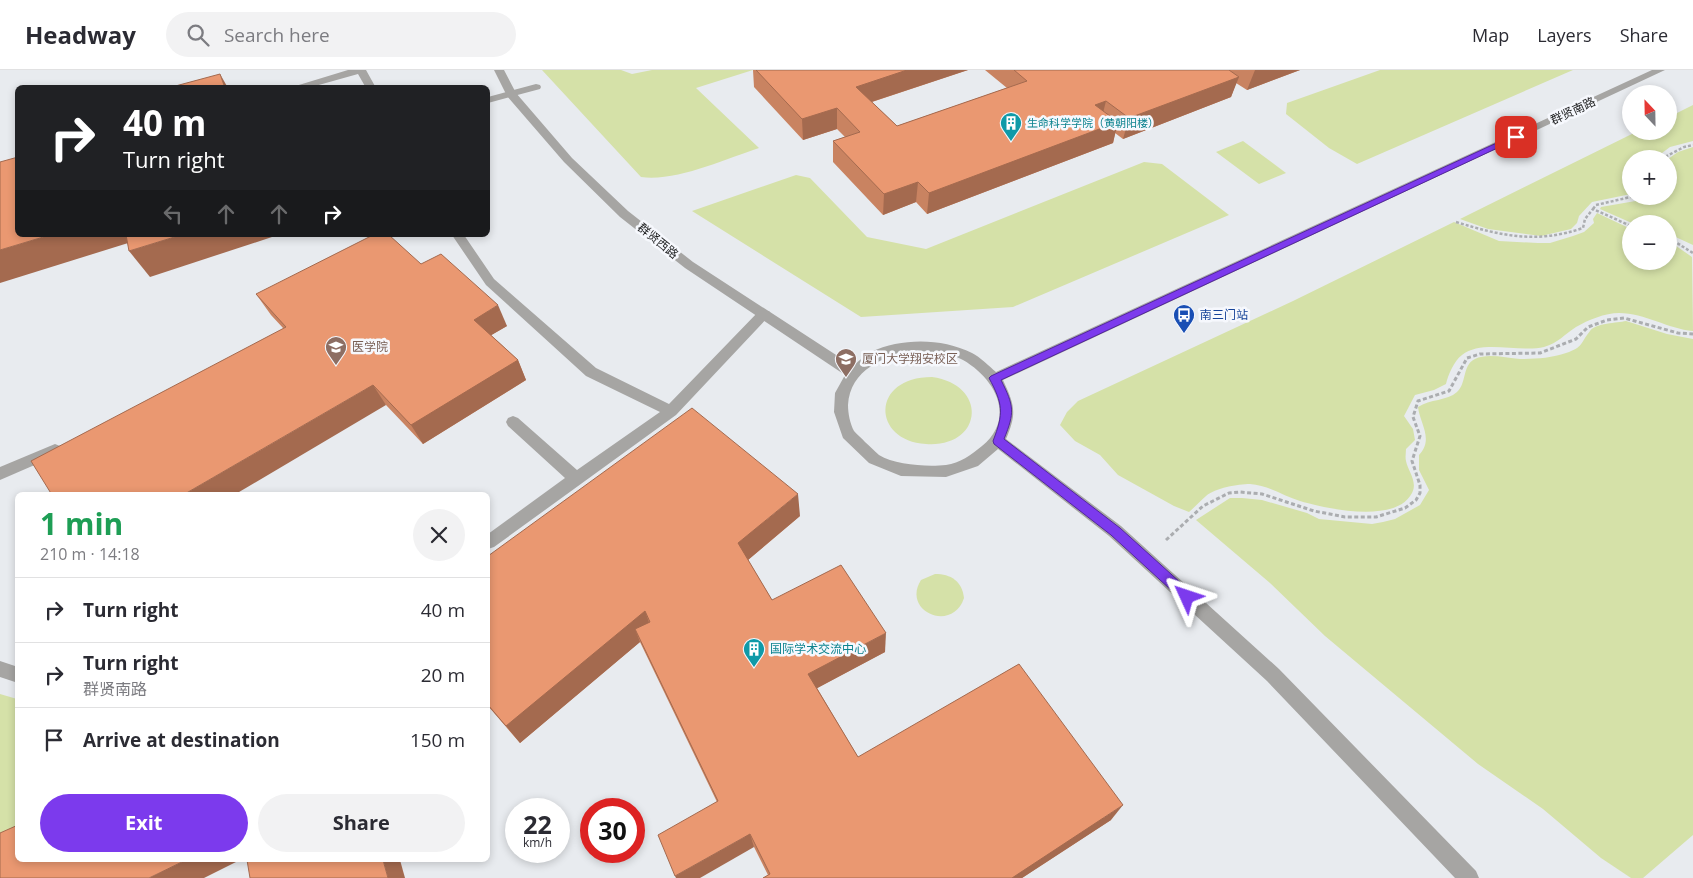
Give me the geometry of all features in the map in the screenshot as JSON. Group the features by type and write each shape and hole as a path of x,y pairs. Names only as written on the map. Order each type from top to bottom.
{"street":[{"path":"305,85 361,70 369,85"},
{"name":"群贤西路","path":"499,70 511,94 568,160 624,214 689,265 853,373"},
{"name":"群贤南路","path":"995,378 1660,70"},
{"path":"490,99 536,87"},
{"path":"459,237 490,282 591,372 672,411"},
{"path":"490,541 672,411 764,314"},
{"path":"915,346 942,348 968,357 995,378 1005,399 1007,419 998,441 973,462 946,471 902,470 874,459 848,434 841,412 842,393 853,373 875,356 900,348 915,346"},
{"path":"512,422 576,479"},
{"path":"998,441 1115,532 1273,675 1469,878"},
{"path":"0,474 55,450"},
{"path":"0,669 15,674"}],"path":[{"path":"1677,151 1693,145"},
{"path":"1456,222 1508,237 1537,239 1570,233 1583,228 1585,219 1596,205 1622,199"},
{"path":"1593,209 1622,222"},
{"path":"1677,243 1693,253"},
{"path":"1144,558 1214,499 1230,493 1254,493 1278,498 1313,511 1356,518 1381,517 1404,509 1418,497 1420,484 1412,465 1414,451 1420,436 1414,417 1418,400 1449,391 1467,358 1480,354 1540,353 1569,342 1588,327 1607,320 1624,318 1678,333 1693,334"}],"green space":[{"path":"542,70 621,70 632,74 652,70 753,70 696,88 759,148 685,173 655,178 641,177"},
{"path":"1380,70 1573,70 1357,164 1329,148 1286,114 1287,103"},
{"path":"1693,105 1693,141 1670,147 1666,150 1622,150 1622,196 1592,202 1579,216 1577,223 1571,229 1541,236 1488,229 1460,219 1622,139 1678,140 1678,112"},
{"path":"1243,141 1286,173 1259,184 1216,152"},
{"path":"1693,147 1693,245 1677,238 1677,215 1622,215 1622,219 1600,209 1601,207 1622,203 1622,205 1677,205 1678,152"},
{"path":"1144,162 1162,164 1229,215 1013,307 861,317 692,211 796,175 810,178 867,237 926,249"},
{"path":"1597,213 1622,225 1622,270 1677,270 1677,247 1692,257 1693,331 1638,316 1614,313 1586,322 1544,347 1524,349 1490,347 1470,350 1456,361 1446,384 1434,390 1415,395 1404,416 1413,429 1415,440 1406,449 1407,465 1414,489 1404,503 1392,508 1360,512 1343,510 1300,501 1263,486 1250,484 1233,486 1210,493 1189,512 1174,506 1118,475 1100,455 1075,441 1060,425 1067,412 1078,401 1293,301 1454,222 1499,241 1550,243 1584,232 1594,223 1593,219"},
{"path":"1626,321 1667,334 1693,339 1693,835 1643,878 1631,878 1601,858 1543,809 1478,764 1325,636 1270,583 1196,520 1230,498 1262,500 1307,513 1319,519 1372,524 1395,519 1420,505 1429,490 1419,470 1419,455 1423,449 1426,437 1418,407 1457,392 1462,384 1468,365 1475,359 1491,356 1532,359 1561,355 1579,347 1593,328"},
{"path":"932,377 950,382 963,391 970,403 972,415 968,427 959,436 945,443 926,444 908,440 895,432 888,421 886,409 889,397 897,387 912,380"},
{"path":"935,574 951,577 958,583 963,592 964,598 958,609 950,614 940,616 931,614 923,609 918,601 917,591 921,580"},
{"path":"0,694 15,698 15,842 0,878"}],"building":[{"name":"生命科学学院（黄朝阳楼）","path":"756,70 907,70 856,87 897,126 1027,81 1014,70 1229,70 1239,77 1129,118 1106,101 1095,105 1118,122 929,193 918,182 884,194 833,141 860,132 837,108 802,119"},
{"path":"220,74 224,85 179,85"},
{"path":"15,158 15,237 43,237 0,250 0,162"},
{"path":"126,237 174,237 129,251"},
{"path":"369,237 391,237 421,264 441,254 498,305 474,320 518,360 411,425 373,385 188,492 50,492 31,461 286,327 256,294"},
{"name":"国际学术交流中心","path":"692,408 798,494 738,543 772,600 841,565 886,633 808,674 858,757 1019,664 1123,805 1012,878 763,878 770,874 750,834 675,876 658,835 718,801 635,629 650,622 645,611 506,726 490,707 490,555"},
{"path":"15,826 15,862 182,862 149,878 0,878 0,833"},
{"path":"247,862 384,862 388,878 250,878"}],"place":[{"name":"生命科学学院（黄朝阳楼）","path":"1011,142"},
{"name":"南三门站","path":"1184,334"},
{"name":"医学院","path":"336,366"},
{"name":"厦门大学翔安校区","path":"846,378"},
{"name":"国际学术交流中心","path":"754,668"}],"route":[{"path":"1187,597 1115,532 998,441 1007,419 1005,399 995,378 1516,137"}]}
